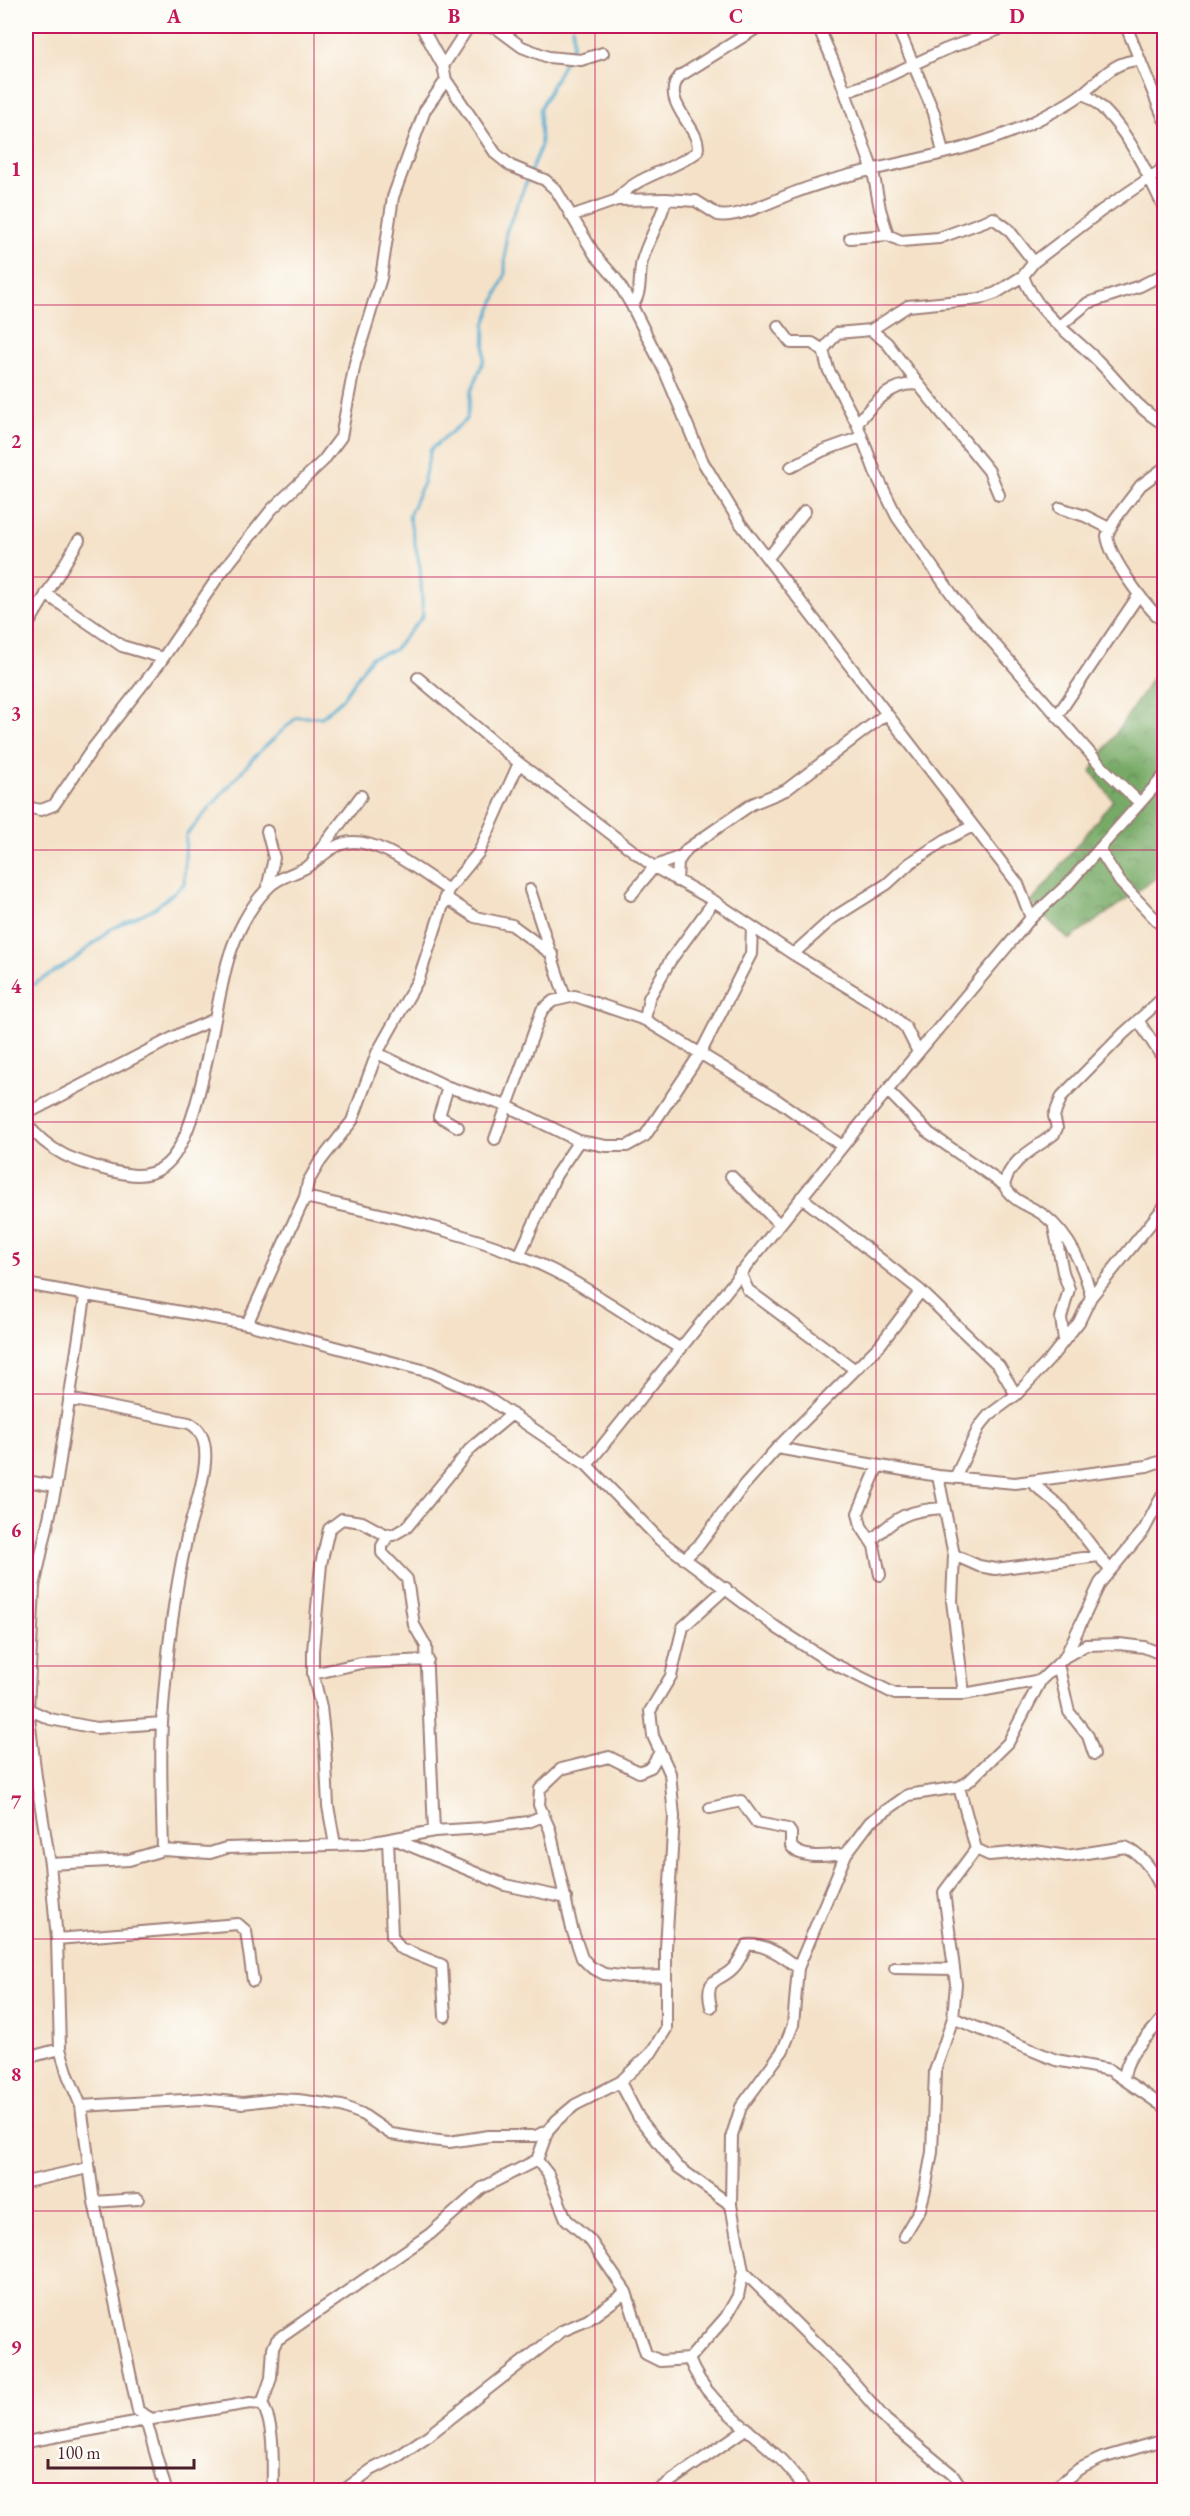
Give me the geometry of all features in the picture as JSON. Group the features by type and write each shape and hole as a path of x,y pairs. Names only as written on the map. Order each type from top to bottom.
{"street":[{"path":"421,26 495,27 522,47 548,57 581,60 603,53"},
{"path":"421,26 443,66 446,80 496,154 511,166 545,180 556,190 595,255 616,279 632,306 665,372 703,462 740,523 1018,884 1031,918"},
{"path":"617,200 634,183 665,171 697,152 697,141 682,115 672,88 674,83 680,76 760,26"},
{"path":"818,26 845,92 873,171 888,235"},
{"path":"897,26 934,113 943,153"},
{"path":"845,92 878,81 944,50 1008,26"},
{"path":"1126,26 1164,119"},
{"path":"443,66 469,27"},
{"path":"572,216 617,200 696,201 722,216 764,205 838,177 873,171 943,153 1030,124 1083,93 1103,73 1126,61 1140,60"},
{"path":"26,803 31,808 41,810 54,805 93,748 163,658 218,577 272,509 323,461 340,437 355,363 381,278 393,197 425,110 446,80"},
{"path":"1083,93 1113,121 1149,178 1164,208"},
{"path":"823,350 837,333 871,330 901,308 979,299 996,293 1023,276 1034,262 1160,171 1164,164"},
{"path":"632,306 640,290 642,261 661,219 666,199"},
{"path":"850,238 888,235 902,241 939,238 993,219 1008,229 1034,262"},
{"path":"1060,326 1088,303 1140,286 1164,274"},
{"path":"1023,276 1035,301 1100,363 1133,402 1164,424"},
{"path":"778,326 790,343 812,343 823,350 828,369 857,424 885,495 931,567 1057,716 1140,803"},
{"path":"871,330 887,343 989,471 999,495"},
{"path":"857,424 886,393 910,383 919,385"},
{"path":"791,467 822,451 861,437"},
{"path":"1164,468 1141,485 1109,528 1107,542 1138,596 1164,622"},
{"path":"1060,508 1085,516 1109,528"},
{"path":"768,558 805,511"},
{"path":"26,628 79,540"},
{"path":"46,594 122,646 163,658"},
{"path":"1057,716 1138,596"},
{"path":"418,678 519,763 654,867 714,901 793,954 890,1013 906,1028 918,1052"},
{"path":"631,895 654,867 681,856 687,849 752,804 786,790 886,714"},
{"path":"247,1324 305,1197 309,1182 319,1163 352,1121 377,1053 419,978 447,893 479,852 519,763"},
{"path":"588,1465 918,1052 1031,918 1069,883 1164,776"},
{"path":"307,867 361,796"},
{"path":"793,954 833,918 887,884 910,862 973,826"},
{"path":"267,831 274,858 267,889"},
{"path":"26,1123 45,1142 71,1160 140,1176 163,1168 172,1160 180,1146 194,1108 232,950 249,915 267,889 280,879 307,867 338,845 352,841 367,843 392,854 447,893 475,917 512,924 553,955"},
{"path":"1099,849 1120,882 1164,928"},
{"path":"677,881 681,856"},
{"path":"530,890 565,997"},
{"path":"645,1020 649,998 670,961 714,901"},
{"path":"377,1053 448,1087 507,1106 579,1140 627,1146 641,1139 700,1054 751,954 752,927"},
{"path":"495,1139 542,1010 553,1001 574,996 645,1020 777,1100 842,1146"},
{"path":"1004,1185 1007,1174 1017,1160 1054,1134 1057,1128 1054,1116 1062,1096 1164,997"},
{"path":"26,1114 182,1033 215,1019"},
{"path":"1138,1020 1164,1060"},
{"path":"448,1087 439,1116 458,1127"},
{"path":"887,1090 929,1133 1004,1185 1014,1198 1043,1214 1054,1225 1070,1246 1085,1273 1092,1297"},
{"path":"519,1256 556,1175 579,1140"},
{"path":"731,1176 779,1224"},
{"path":"305,1197 412,1221 519,1256 552,1270 681,1349"},
{"path":"801,1197 921,1291 999,1366 1016,1395"},
{"path":"955,1478 980,1427 989,1415 1016,1395 1064,1340 1079,1322 1092,1297 1164,1207"},
{"path":"1054,1225 1063,1272 1069,1289 1061,1318 1064,1340"},
{"path":"740,1272 746,1287 753,1295 854,1370"},
{"path":"26,1284 85,1297 247,1324 430,1372 486,1396 588,1465 644,1525 684,1559 777,1628 830,1662 895,1694 964,1694 1041,1680"},
{"path":"684,1559 699,1545 744,1485 777,1448 879,1345 921,1291"},
{"path":"85,1297 56,1485 29,1609 28,1709 50,1864 57,1939 60,2049 81,2106 94,2202 121,2319 136,2404 138,2411 145,2419 166,2490"},
{"path":"69,1398 189,1423 200,1430 206,1449 204,1474 186,1540 174,1614 162,1723 163,1850"},
{"path":"434,1831 426,1646 414,1625 407,1580 382,1553 382,1546 390,1534 407,1527 416,1518 471,1448 512,1414"},
{"path":"777,1448 938,1476 1031,1482 1074,1473 1147,1466 1164,1460"},
{"path":"878,1466 858,1513 861,1526 875,1549 880,1575"},
{"path":"938,1476 954,1555 952,1601 964,1694"},
{"path":"26,1481 56,1485"},
{"path":"1031,1482 1063,1509 1110,1570"},
{"path":"1094,1754 1088,1736 1069,1712 1061,1661 1087,1608 1110,1570 1144,1530 1164,1492"},
{"path":"871,1541 901,1516 915,1511 944,1508"},
{"path":"335,1845 328,1806 321,1707 313,1674 321,1564 329,1530 342,1519 362,1522 390,1534"},
{"path":"954,1555 979,1566 994,1569 1099,1556"},
{"path":"273,2490 271,2444 266,2411 262,2404 271,2378 273,2348 277,2340 430,2234 482,2188 537,2160 548,2130 566,2112 620,2082 651,2053 666,2029 666,1976 674,1817 670,1773 650,1724 650,1711 671,1676 676,1661 679,1635 689,1619 726,1588"},
{"path":"537,2160 550,2178 566,2219 590,2240 626,2292 646,2354 660,2361 689,2359 726,2318 734,2304 743,2271 731,2205 729,2152 735,2123 741,2107 771,2068 786,2042 793,2025 798,1968 846,1854 870,1822 908,1795 959,1787 981,1770 1008,1743 1041,1680 1061,1661 1086,1645 1103,1643 1144,1647 1164,1655"},
{"path":"313,1674 361,1663 428,1660"},
{"path":"28,1709 50,1719 96,1728 162,1723"},
{"path":"660,1752 651,1767 639,1772 609,1757 561,1769 540,1789 539,1805 550,1830 582,1958 591,1967 604,1974 630,1977 666,1976"},
{"path":"959,1787 976,1849 990,1856 1035,1851 1067,1856 1125,1847 1142,1858 1154,1872 1164,1893"},
{"path":"710,1808 741,1802 757,1823 788,1829 791,1846 795,1852 810,1855 846,1854"},
{"path":"50,1864 129,1860 163,1850 210,1853 226,1848 335,1845 391,1839 434,1831 501,1826 528,1822 543,1816"},
{"path":"391,1839 505,1885 566,1898"},
{"path":"391,1839 392,1936 400,1948 442,1965 445,2016"},
{"path":"904,2236 920,2209 925,2190 932,2152 935,2071 954,2018 954,1969 943,1900 944,1892 976,1849"},
{"path":"57,1939 238,1924 246,1931 253,1981"},
{"path":"711,2007 709,1996 711,1985 717,1977 735,1966 747,1945 757,1945 767,1949 798,1968"},
{"path":"895,1968 954,1969"},
{"path":"1124,2079 1126,2062 1164,2016"},
{"path":"954,2018 1056,2060 1094,2065 1110,2070 1164,2106"},
{"path":"26,2058 60,2049"},
{"path":"620,2082 639,2118 678,2167 731,2205"},
{"path":"81,2106 201,2099 243,2103 277,2099 298,2100 342,2106 362,2114 391,2134 430,2140 449,2142 489,2136 528,2136 548,2130"},
{"path":"26,2182 88,2168"},
{"path":"94,2202 138,2199"},
{"path":"743,2271 844,2371 886,2420 954,2475 963,2490"},
{"path":"344,2490 371,2470 400,2456 429,2435 562,2331 588,2320 626,2292"},
{"path":"689,2359 710,2394 793,2472 805,2490"},
{"path":"26,2442 145,2419 250,2403 262,2404"},
{"path":"658,2490 672,2487 747,2428"},
{"path":"1052,2490 1079,2469 1102,2458 1164,2440"}],"green space":[{"path":"1164,666 1164,872 1069,940 1031,903 1113,800 1091,771 1157,671"}],"waterway":[{"path":"26,45 32,26"},
{"path":"568,55 573,45 573,26"},
{"path":"26,989 74,960 109,930 155,908 184,884 186,835 255,756 297,717 322,717 343,698 371,657 394,650 423,616 420,567 409,516 423,483 431,449 467,419 471,392 484,359 485,324 505,275 506,232 541,146 540,109 565,61"}]}
